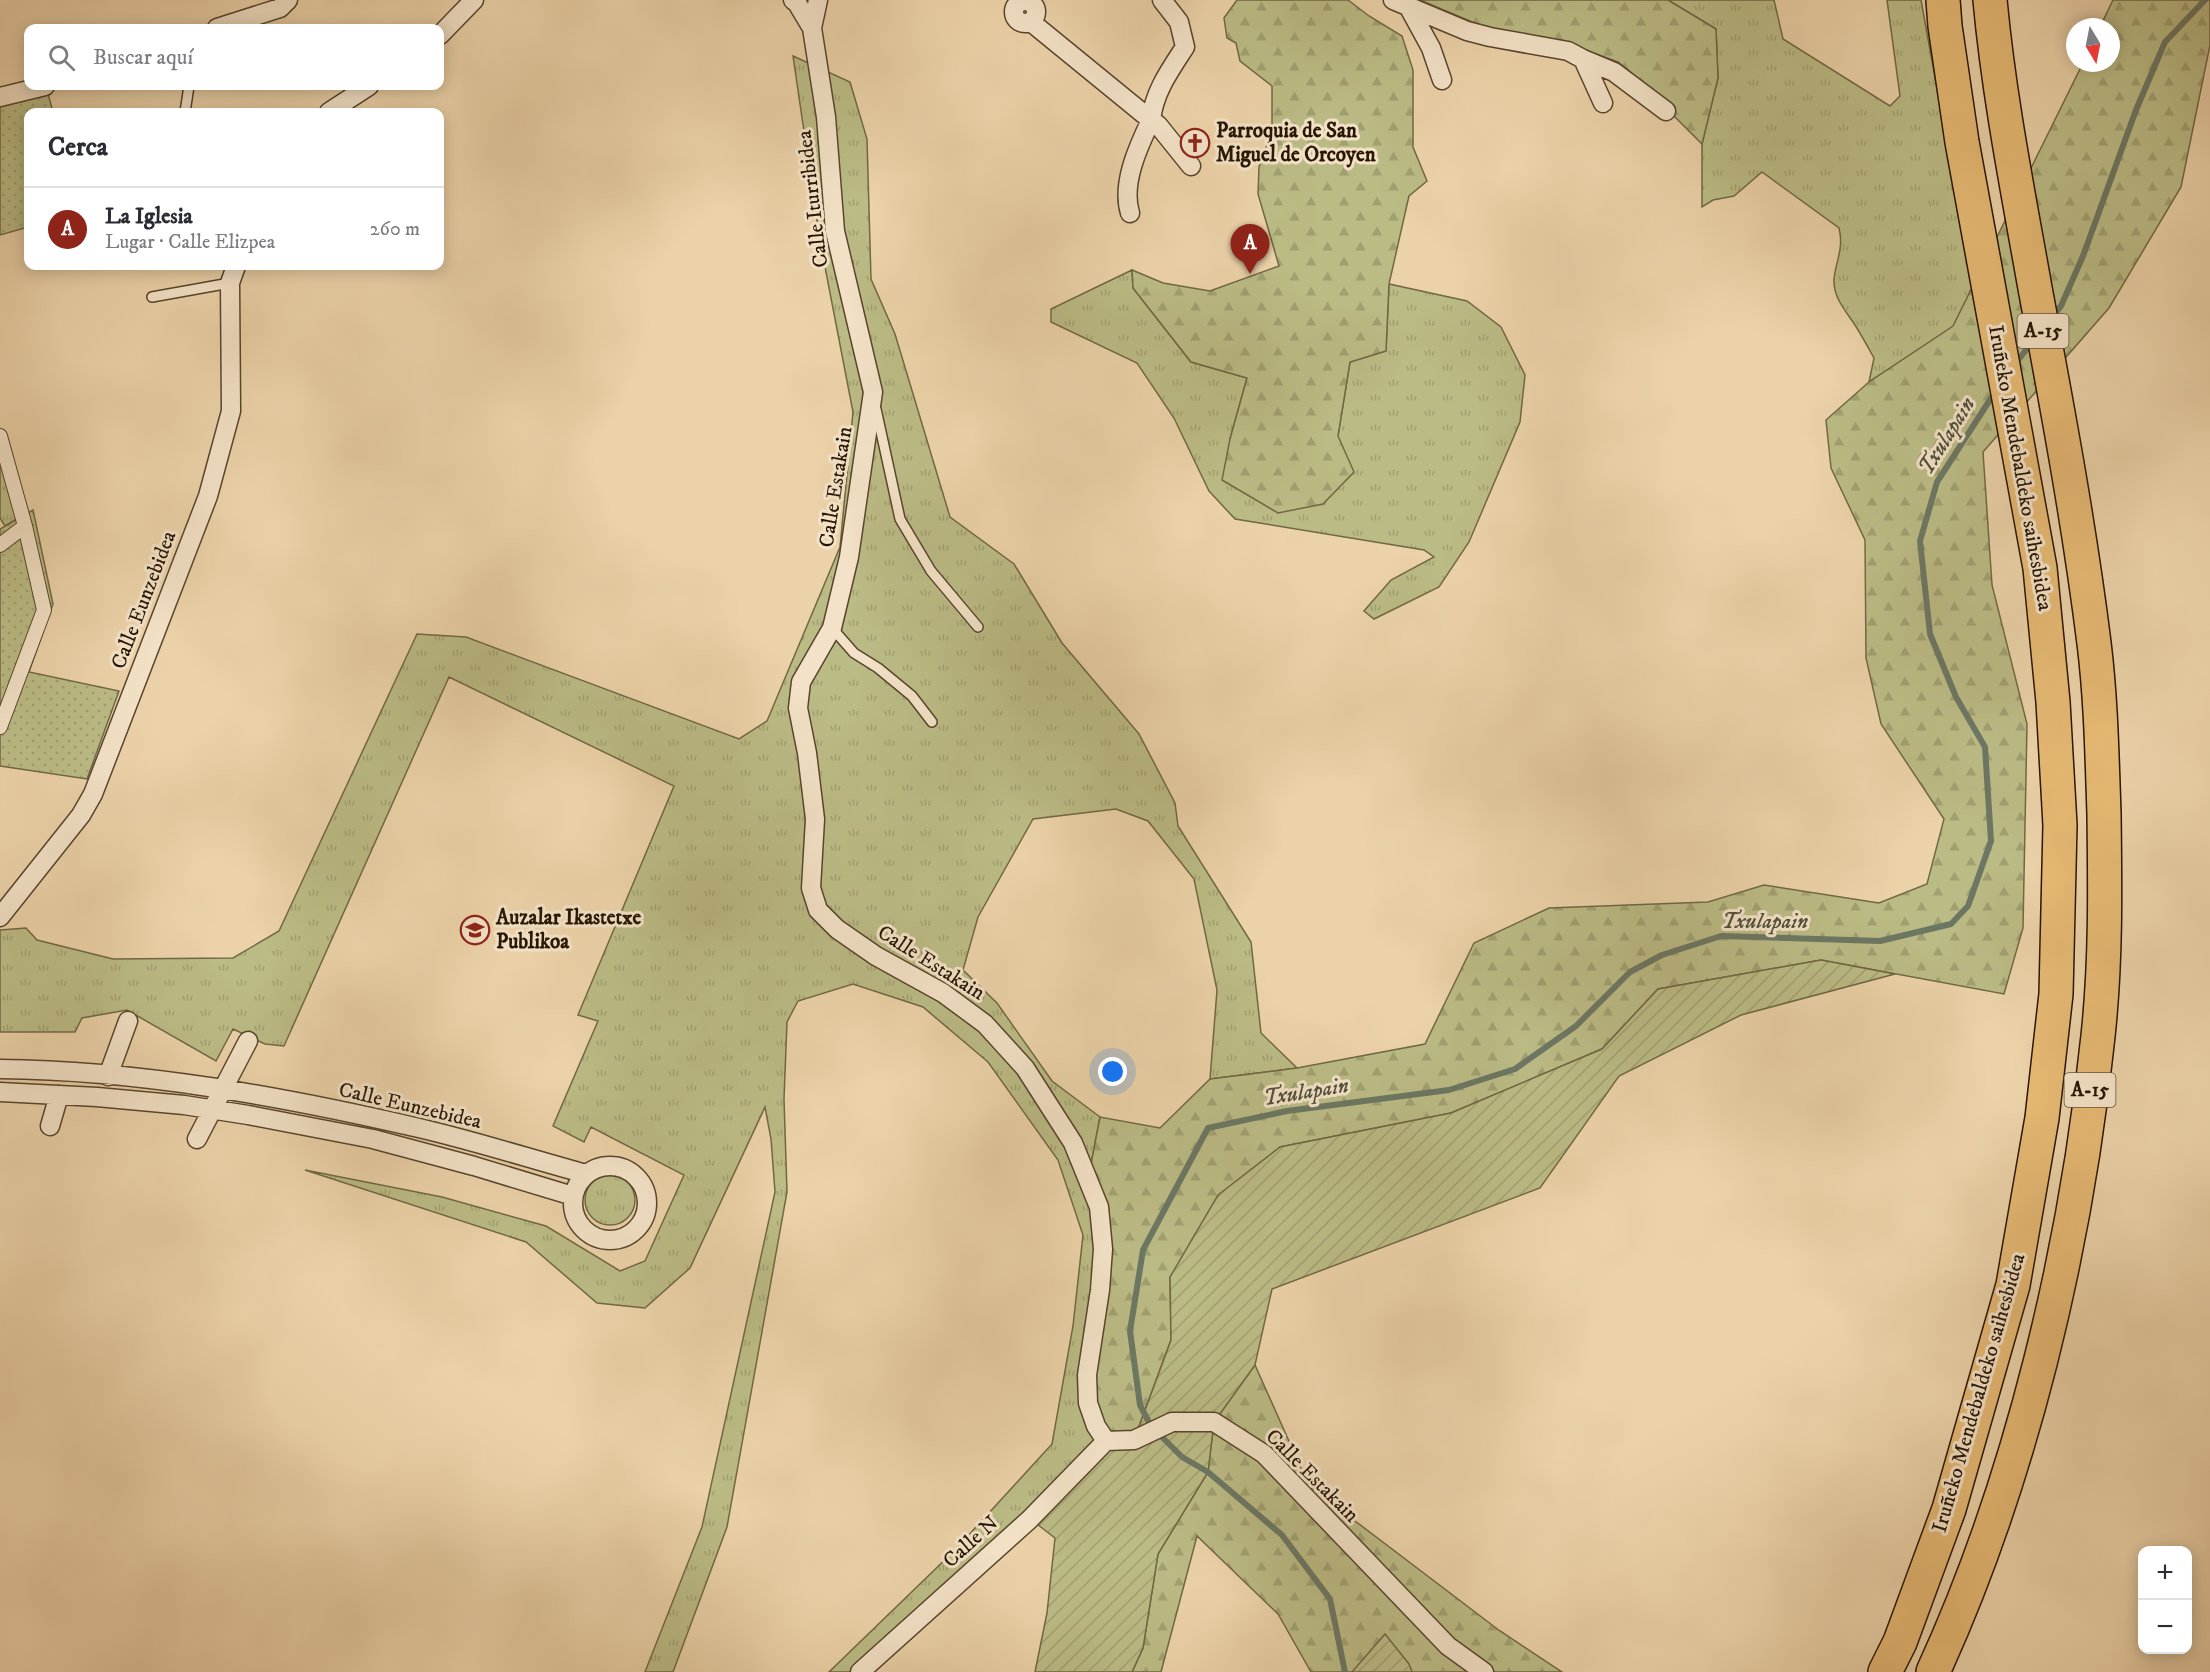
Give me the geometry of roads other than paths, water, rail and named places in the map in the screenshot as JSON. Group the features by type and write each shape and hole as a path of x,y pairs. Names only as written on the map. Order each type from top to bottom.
{"highway":[{"name":"Iruñeko Mendebaldeko saihesbidea","path":"1885,1672 1900,1642 1949,1509 2010,1296 2042,1118 2055,994 2060,825 2054,702 2040,568 1960,130 1943,0"},
{"name":"Iruñeko Mendebaldeko saihesbidea","path":"1933,1672 2005,1487 2048,1332 2077,1185 2098,1035 2105,902 2103,769 2095,648 2073,488 2014,174 1990,0"}],"street":[{"path":"233,24 280,8 288,0"},
{"path":"444,31 473,0"},
{"path":"793,0 812,28"},
{"name":"Calle Iturribidea","path":"818,0 812,28 826,117 835,231 873,392"},
{"path":"1130,213 1127,202 1128,189 1141,141 1165,78 1185,47 1179,22 1162,0"},
{"path":"1021,2 1036,13 1031,22 1158,125 1191,166"},
{"path":"1400,3 1467,31 1568,51 1614,72 1666,111"},
{"path":"1400,3 1431,48 1442,80"},
{"path":"1583,59 1603,103"},
{"path":"0,97 29,90"},
{"path":"335,108 363,90"},
{"name":"Calle Eunzebidea","path":"0,917 81,815 93,794 208,496 231,411 233,274"},
{"name":"Calle Estakain","path":"873,392 849,557 832,628 801,682 798,708 807,753 814,819 811,888 818,910 837,928 866,949 943,993 985,1024 1025,1068 1073,1143 1099,1207 1103,1249 1100,1290 1087,1375 1088,1403 1096,1426 1106,1441 1134,1440 1172,1422 1214,1422 1264,1454 1448,1646 1484,1672"},
{"path":"0,436 25,526 44,610 0,727"},
{"path":"0,545 25,526"},
{"path":"108,1076 128,1021"},
{"path":"196,1138 248,1041"},
{"name":"Calle Eunzebidea","path":"0,1069 108,1076 222,1089 420,1128 586,1174"},
{"name":"Calle Eunzebidea","path":"0,1092 212,1109 373,1139 573,1196"},
{"path":"50,1126 59,1095"},
{"path":"615,1166 635,1176 643,1186 647,1198 646,1211 642,1223 633,1233 621,1239 608,1241 596,1238 585,1231 577,1221 573,1209 573,1196 578,1184 586,1174 595,1169 615,1166"},
{"name":"Calle N","path":"860,1672 1029,1520 1106,1441"}],"lane":[{"path":"186,108 189,90"},
{"path":"152,297 233,274"},
{"path":"873,392 900,519 931,572 978,627"},
{"path":"832,628 854,653 878,668 912,696 933,722"}],"waterway":[{"name":"Txulapain","path":"2052,317 2061,306 2083,256 2136,110 2165,42 2205,0"},
{"name":"Txulapain","path":"2015,364 2033,341"},
{"name":"Txulapain","path":"1345,1672 1330,1599 1282,1535 1208,1472 1182,1457 1151,1426 1140,1405 1130,1331 1143,1250 1208,1128 1287,1111 1449,1090 1515,1069 1576,1026 1630,972 1662,955 1721,936 1880,941 1951,924 1968,906 1991,841 1985,747 1956,697 1930,634 1920,541 1937,482 1995,392"}],"place":[{"name":"Parroquia de San Miguel de Orcoyen","path":"1195,143"},
{"name":"La Iglesia","path":"1250,274"},
{"name":"Auzalar Ikastetxe Publikoa","path":"475,930"}]}
